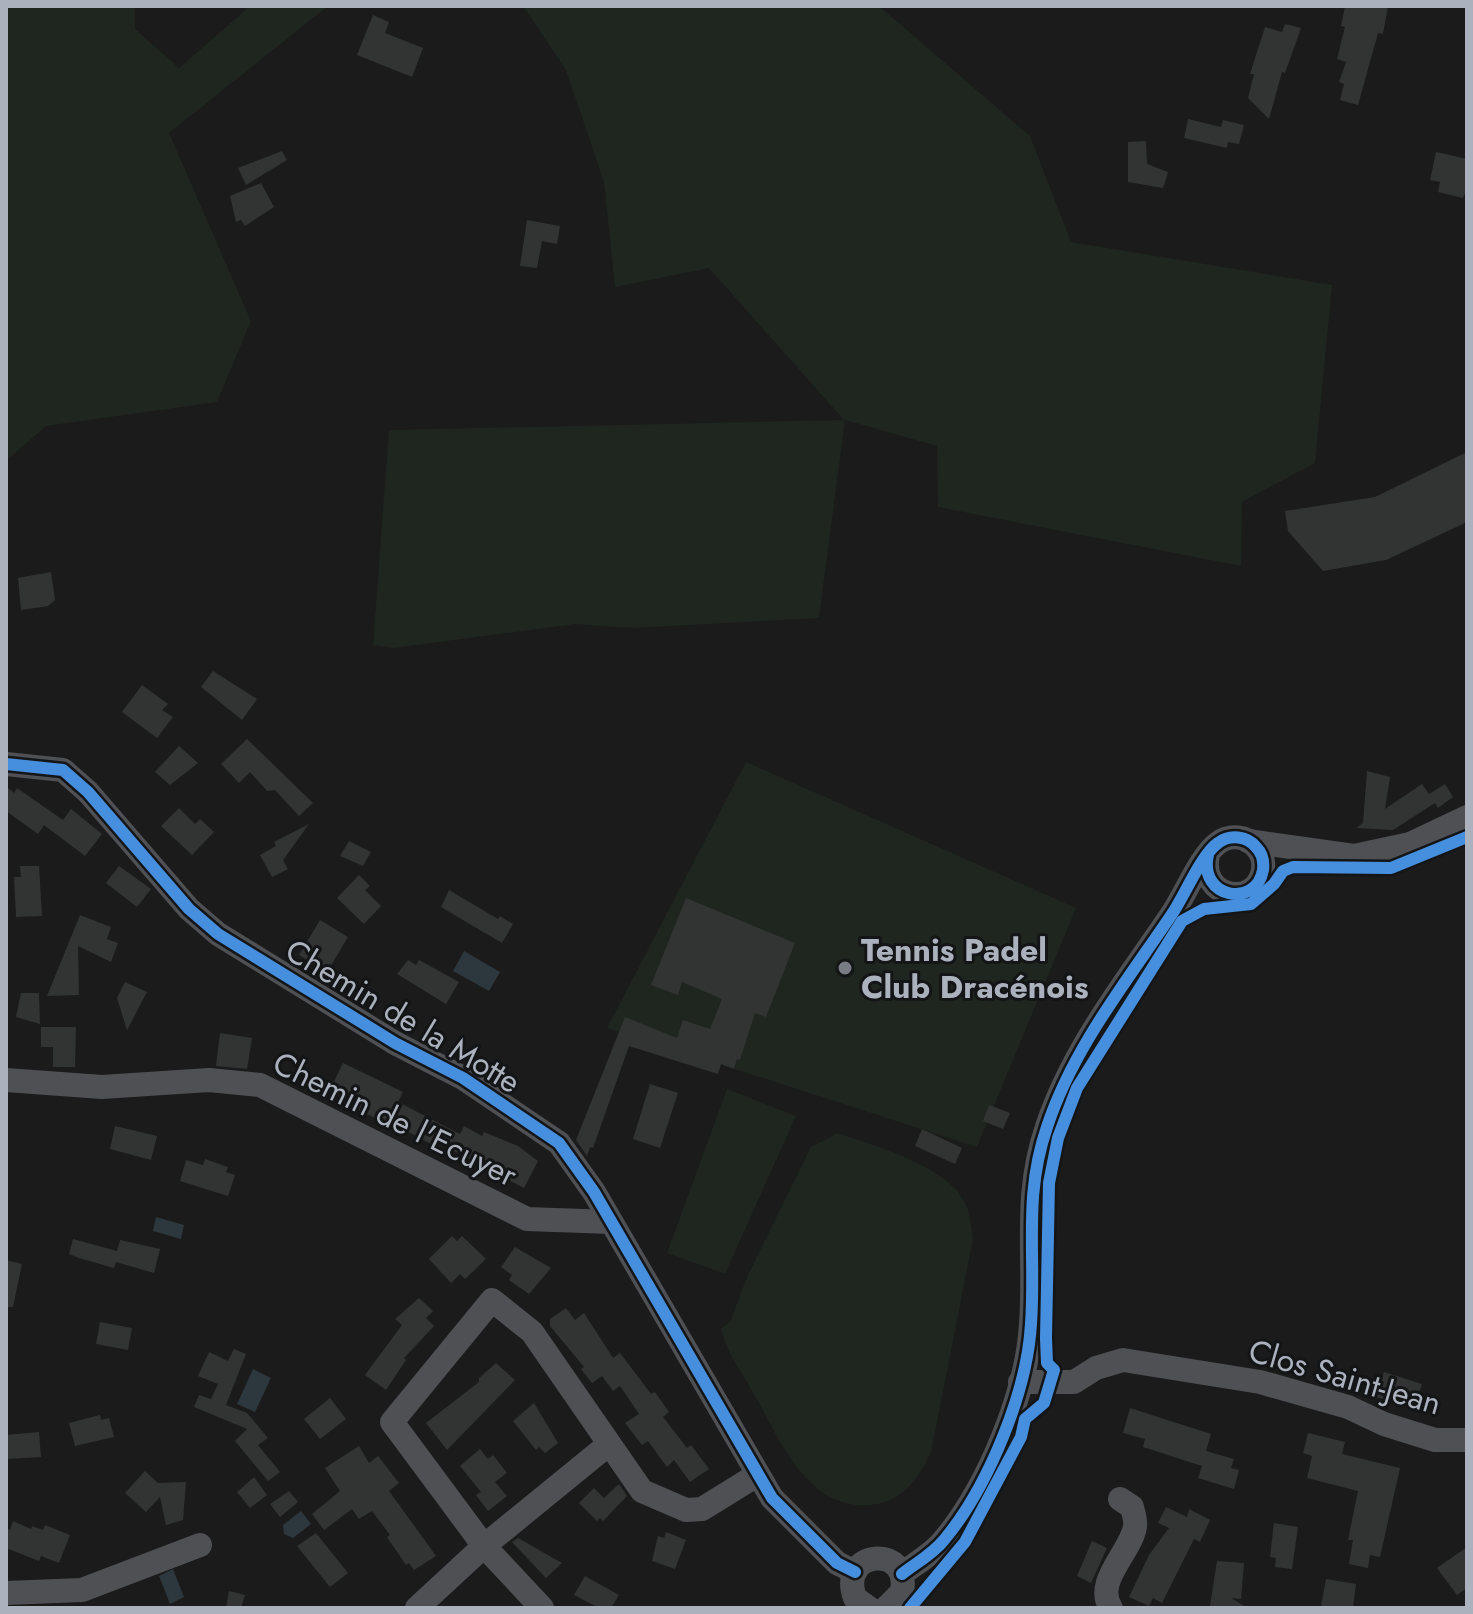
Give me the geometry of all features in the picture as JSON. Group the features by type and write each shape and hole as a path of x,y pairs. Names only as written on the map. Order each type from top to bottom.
{"street":[{"name":"Chemin de la Motte","path":"6,764 63,770 88,792 189,909 218,934 395,1043 463,1078 559,1143 611,1222 772,1498 837,1563 855,1572"},
{"path":"902,1574 942,1542 968,1508 991,1463 1020,1382 1031,1326 1030,1207 1035,1169 1047,1125 1072,1070 1135,963 1173,913 1208,855 1220,841 1229,838 1354,856 1382,852 1410,844 1467,817"},
{"path":"1173,913 1196,899 1222,891 1244,893 1259,881 1261,854 1248,841"},
{"path":"1262,872 1300,848"},
{"path":"1208,855 1207,874 1222,891"},
{"name":"Chemin de l'Ecuyer","path":"6,1080 102,1087 209,1080 260,1085 527,1219 611,1222"},
{"path":"542,1608 484,1546 392,1422 492,1300 532,1332 642,1491 686,1510 702,1509 757,1475"},
{"name":"Clos Saint-Jean","path":"1020,1382 1074,1382 1096,1368 1123,1360 1260,1382 1348,1407 1384,1424 1435,1440 1467,1440"},
{"path":"417,1608 484,1546 609,1444"},
{"path":"1111,1608 1107,1602 1107,1587 1135,1526 1132,1507 1120,1499"},
{"path":"6,1593 82,1590 200,1545"},
{"path":"883,1558 898,1567 902,1574 902,1592 876,1607 852,1589 855,1572 867,1560 883,1558"}],"shaded area":[{"path":"6,6 135,6 135,29 179,68 250,6 328,6 169,133 251,321 217,402 46,426 6,461"},
{"path":"523,6 879,6 1030,136 1071,242 1332,285 1315,463 1242,502 1241,566 938,507 937,446 845,420 819,618 632,628 575,624 394,648 373,645 389,430 844,420 709,268 615,287 604,182 566,70"},
{"name":"Tennis Padel Club Dracénois","path":"746,762 1076,908 977,1147 607,1028"},
{"path":"464,951 500,972 489,991 453,971"},
{"path":"727,1089 796,1116 725,1274 667,1253"},
{"path":"838,1133 911,1160 946,1180 967,1207 973,1239 931,1452 908,1488 891,1500 870,1505 847,1503 828,1496 811,1483 784,1448 726,1345 721,1329 730,1322 747,1277 811,1147"},
{"path":"156,1217 184,1225 181,1239 153,1231"},
{"path":"253,1369 271,1378 255,1412 237,1404"},
{"path":"301,1511 311,1524 293,1538 284,1534 283,1525"},
{"path":"173,1569 184,1597 170,1604 159,1576"}],"building":[{"path":"1345,6 1388,6 1383,34 1378,33 1358,105 1340,100 1344,84 1339,82 1346,62 1337,59 1345,27 1341,26"},
{"path":"373,15 389,22 385,33 423,48 412,77 357,55"},
{"path":"1285,24 1301,28 1285,73 1282,72 1269,119 1248,98 1254,74 1250,74 1265,27 1282,32"},
{"path":"1188,119 1221,127 1223,120 1244,125 1239,144 1228,142 1227,148 1184,138"},
{"path":"1146,141 1147,164 1168,172 1163,188 1128,182 1128,142"},
{"path":"282,151 287,160 246,185 238,168"},
{"path":"1436,152 1467,159 1467,188 1463,198 1438,192 1440,182 1430,180"},
{"path":"261,183 274,207 245,226 241,220 236,222 230,196"},
{"path":"527,220 560,226 557,244 542,241 537,268 520,266"},
{"path":"1467,452 1467,522 1386,560 1323,571 1288,531 1285,511 1375,497"},
{"path":"51,572 55,600 48,606 21,610 18,578"},
{"path":"213,671 257,699 242,720 201,687"},
{"path":"142,685 168,704 162,710 173,717 157,738 122,712"},
{"path":"247,739 313,803 299,816 275,790 267,791 250,772 239,783 221,764"},
{"path":"179,746 198,763 170,785 155,772"},
{"path":"1367,771 1390,777 1385,809 1422,784 1431,797 1429,794 1445,784 1453,797 1438,808 1435,803 1393,830 1356,828 1363,823"},
{"path":"6,786 14,793 17,788 63,820 71,809 102,834 85,856 44,825 38,834 6,811"},
{"path":"179,808 195,824 200,819 214,832 192,855 161,826"},
{"path":"309,824 283,860 288,869 272,877 260,855 276,846 274,842"},
{"path":"349,841 371,852 363,866 340,856"},
{"path":"20,866 39,866 42,916 16,917 14,877 21,877"},
{"path":"119,866 151,889 137,907 106,883"},
{"path":"359,875 370,886 365,890 381,906 364,924 337,898"},
{"path":"449,890 498,919 500,916 513,924 502,943 441,907"},
{"path":"686,898 795,943 766,1017 755,1013 740,1060 737,1059 734,1069 721,1064 718,1074 629,1046 593,1148 590,1147 587,1156 576,1140 625,1017 677,1038 683,1020 710,1029 722,999 682,982 678,995 651,985"},
{"path":"80,915 111,927 107,939 118,943 111,962 78,946 79,995 47,996"},
{"path":"320,920 348,937 327,972 299,955"},
{"path":"408,960 416,965 419,960 459,982 446,1004 397,974"},
{"path":"125,982 147,992 127,1030 117,998"},
{"path":"21,993 39,993 40,1024 16,1017"},
{"path":"41,1027 76,1027 75,1067 53,1067 53,1047 41,1047"},
{"path":"220,1033 252,1038 247,1069 216,1066"},
{"path":"343,1063 403,1092 398,1102 460,1134 464,1126 482,1136 484,1132 518,1146 538,1161 524,1188 437,1142 435,1146 378,1116 377,1119 356,1109 358,1106 329,1092"},
{"path":"650,1084 678,1093 660,1148 633,1139"},
{"path":"989,1105 1010,1113 1003,1129 983,1121"},
{"path":"115,1126 157,1136 151,1160 110,1149"},
{"path":"922,1129 962,1148 955,1164 915,1146"},
{"path":"205,1159 228,1167 226,1172 235,1175 228,1196 180,1181 186,1160 203,1165"},
{"path":"452,1236 457,1241 462,1236 486,1259 465,1279 460,1274 451,1283 429,1259"},
{"path":"73,1239 117,1251 120,1240 160,1249 154,1273 116,1262 114,1268 69,1254"},
{"path":"515,1247 551,1268 529,1294 509,1280 512,1275 501,1267"},
{"path":"6,1260 22,1264 13,1307 6,1307"},
{"path":"419,1298 433,1311 426,1318 434,1326 404,1358 406,1360 386,1390 365,1375 402,1325 395,1319"},
{"path":"566,1308 575,1320 584,1313 613,1358 620,1353 651,1394 655,1392 669,1412 663,1417 687,1448 691,1445 709,1469 690,1482 674,1460 667,1467 648,1441 642,1445 625,1423 639,1414 620,1386 613,1391 602,1376 592,1383 581,1369 584,1367 550,1326 550,1319"},
{"path":"100,1322 132,1328 128,1350 96,1344"},
{"path":"234,1349 246,1354 226,1405 247,1413 268,1438 258,1445 280,1472 268,1481 235,1441 247,1429 194,1407 199,1395 211,1399 218,1384 198,1376 209,1352 228,1361"},
{"path":"496,1363 515,1380 447,1450 426,1423 479,1382 479,1378"},
{"path":"1384,1372 1422,1384 1414,1408 1376,1397"},
{"path":"330,1398 346,1419 320,1439 304,1419"},
{"path":"534,1403 558,1443 545,1453 539,1447 536,1450 513,1421"},
{"path":"1130,1408 1211,1434 1206,1451 1234,1459 1231,1468 1239,1470 1234,1489 1198,1478 1202,1466 1143,1447 1145,1439 1123,1433"},
{"path":"100,1415 101,1420 109,1418 114,1437 75,1446 69,1423"},
{"path":"39,1432 41,1457 6,1459 6,1435"},
{"path":"1308,1433 1345,1442 1342,1454 1400,1468 1380,1557 1370,1555 1368,1568 1349,1564 1353,1540 1348,1540 1358,1491 1307,1478 1312,1456 1303,1453"},
{"path":"359,1446 369,1463 378,1456 399,1483 389,1491 436,1556 414,1570 409,1563 406,1565 387,1537 390,1535 372,1511 359,1519 352,1509 324,1530 312,1514 340,1491 325,1468"},
{"path":"480,1449 488,1459 493,1455 507,1473 495,1482 507,1496 488,1511 476,1495 481,1492 460,1466"},
{"path":"145,1471 158,1483 186,1482 183,1520 166,1525 160,1497 146,1512 125,1493"},
{"path":"254,1477 267,1495 250,1508 237,1492"},
{"path":"619,1484 627,1496 603,1521 600,1518 597,1521 579,1503 594,1488 604,1498"},
{"path":"289,1491 298,1502 280,1517 270,1504"},
{"path":"1166,1507 1187,1517 1189,1509 1210,1520 1200,1542 1194,1539 1162,1603 1153,1598 1149,1606 1129,1597 1149,1555 1169,1528 1158,1523"},
{"path":"13,1521 31,1529 32,1526 43,1530 45,1525 70,1535 59,1563 41,1556 39,1561 6,1548 6,1528 10,1530"},
{"path":"1274,1523 1298,1527 1292,1569 1275,1567 1276,1558 1270,1557"},
{"path":"666,1532 686,1540 675,1569 652,1561 658,1536 664,1538"},
{"path":"316,1533 348,1573 330,1587 297,1546"},
{"path":"518,1538 562,1563 546,1578 512,1542"},
{"path":"1092,1541 1107,1548 1091,1583 1077,1576"},
{"path":"1467,1547 1467,1588 1457,1595 1437,1568"},
{"path":"1217,1561 1244,1563 1241,1599 1231,1598 1248,1608 1210,1606"},
{"path":"585,1576 619,1595 611,1608 599,1608 574,1595"},
{"path":"1326,1579 1356,1584 1353,1608 1321,1606"},
{"path":"229,1591 245,1595 241,1608 226,1608"}],"cycle path":[{"path":"6,764 63,770 88,792 189,909 218,934 395,1043 463,1078 559,1143 594,1192 772,1498 837,1563 855,1572"},
{"path":"910,1608 965,1542 1021,1437 1025,1419 1044,1403 1054,1370 1047,1363 1046,1338 1049,1183 1058,1138 1077,1088 1182,921 1204,909 1251,904 1274,884 1283,871 1293,867 1391,868 1467,837"},
{"path":"902,1574 935,1550 960,1518 990,1467 1013,1409 1028,1351 1031,1324 1035,1177 1047,1127 1071,1070 1102,1016 1172,914 1199,866 1212,849 1228,838 1248,840 1260,852 1263,870 1250,890 1240,894 1229,893 1211,881 1207,870 1208,855"}],"place":[{"name":"Tennis Padel Club Dracénois","path":"845,968"}]}
